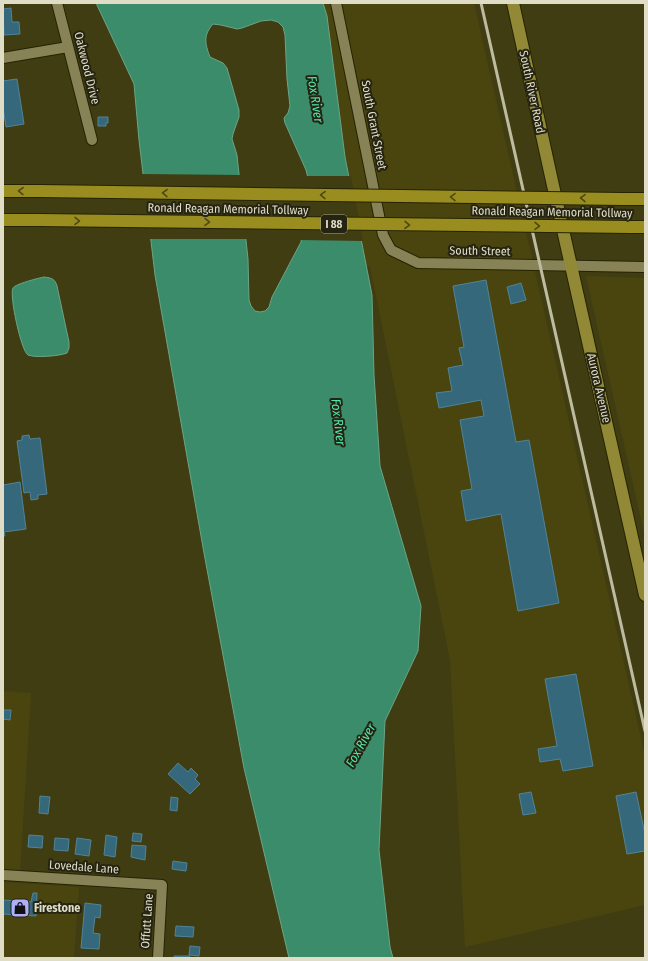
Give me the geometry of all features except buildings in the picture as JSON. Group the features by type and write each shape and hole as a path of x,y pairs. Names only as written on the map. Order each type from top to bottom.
{"highway":[{"name":"Ronald Reagan Memorial Tollway","path":"3,191 645,199"},
{"name":"Ronald Reagan Memorial Tollway","path":"3,220 645,227"}],"main road":[{"name":"South River Road","path":"513,3 552,181"},
{"name":"Aurora Avenue","path":"552,181 645,595"}],"street":[{"name":"Oakwood Drive","path":"57,3 92,140"},
{"name":"South Grant Street","path":"336,3 383,235 391,250"},
{"path":"3,58 68,47"},
{"name":"South Street","path":"391,250 418,263 645,267"},
{"name":"Lovedale Lane","path":"3,875 162,885"},
{"name":"Offutt Lane","path":"158,958 162,885"}],"shaded area":[{"path":"323,3 474,3 645,756 645,905 465,947 450,660 370,266 366,266 345,157 327,16"},
{"path":"586,276 645,278 645,537"},
{"path":"3,691 31,693 20,872 3,871"},
{"path":"3,882 79,887 74,958 3,958"}],"water":[{"name":"Fox River","path":"96,3 323,3 327,16 345,157 372,295 374,375 380,466 421,606 418,651 385,721 379,850 390,947 393,958 289,958 244,768 204,553 155,275 134,84","holes":["271,20 278,22 283,27 285,35 290,106 288,113 284,118 306,170 309,182 301,242 272,297 269,307 265,311 260,312 255,311 249,300 248,259 237,155 232,139 239,117 239,110 227,68 223,63 210,57 207,48 206,36 213,24 237,29 261,21"]},
{"path":"44,277 53,279 56,284 69,348 67,353 64,354 31,356 25,351 19,334 12,292 15,286 27,281"}],"pier":[{"path":"141,174 241,175 247,239 149,239"},
{"path":"305,176 351,176 363,241 299,240 304,214 307,182"}],"railway":[{"path":"481,3 645,731"}],"place":[{"name":"Firestone","path":"20,908"}]}
